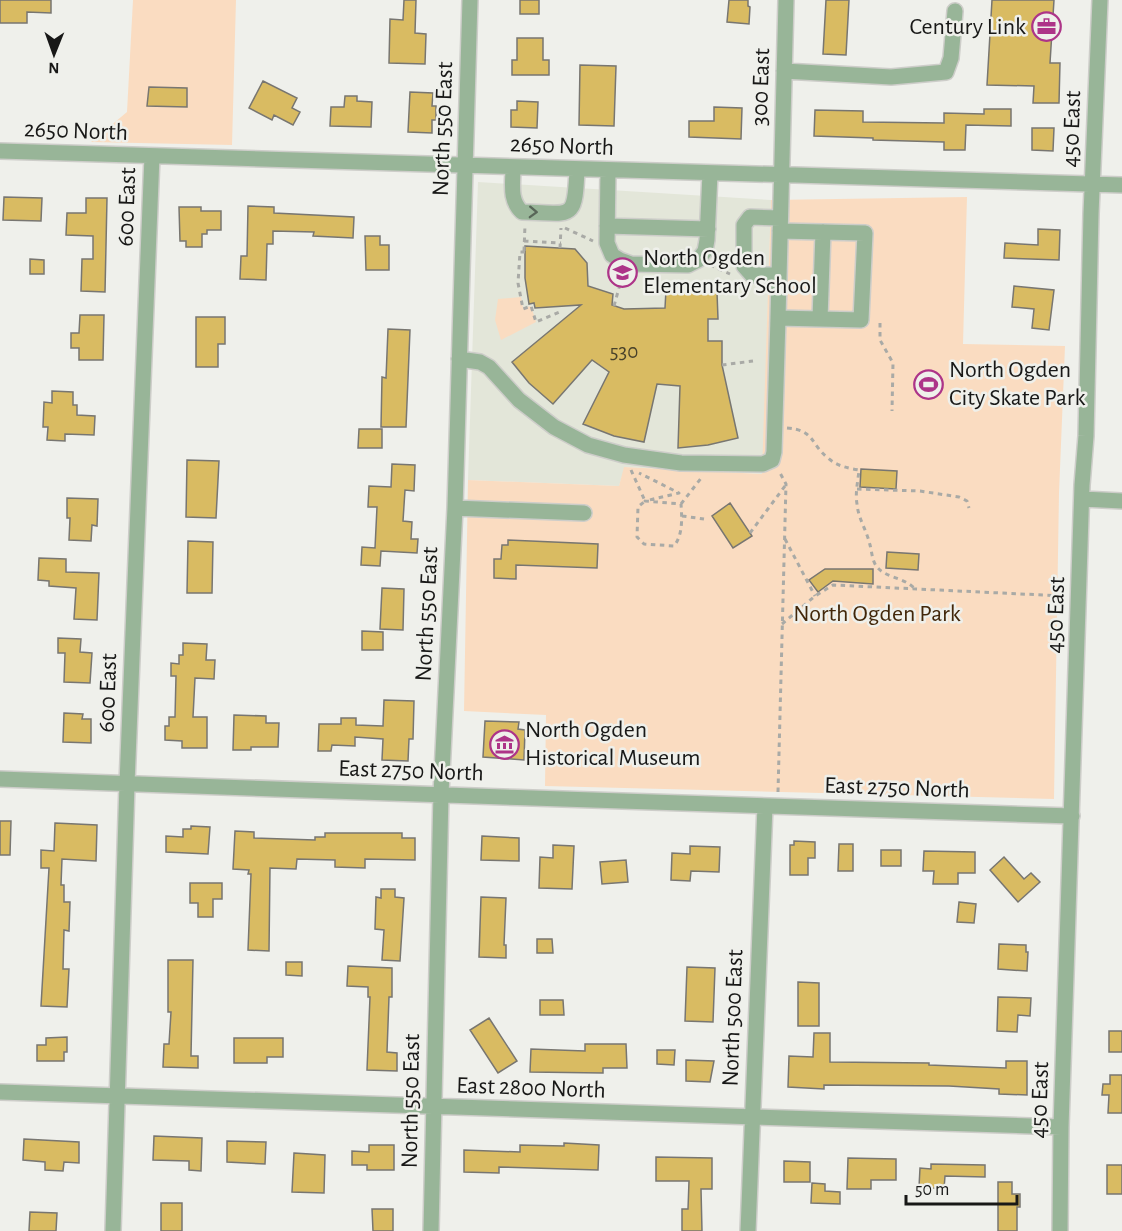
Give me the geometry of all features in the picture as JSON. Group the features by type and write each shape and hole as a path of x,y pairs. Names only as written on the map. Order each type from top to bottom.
{"street":[{"name":"North 550 East","path":"431,1231 441,794 454,508 470,0"},
{"name":"300 East","path":"459,359 480,362 489,367 519,400 554,427 588,445 624,455 681,463 763,464 772,460 786,0"},
{"name":"450 East","path":"1060,1231 1061,1127 1100,0"},
{"path":"784,71 891,77 946,72 951,58 955,11"},
{"name":"2650 North","path":"0,151 1122,185"},
{"name":"600 East","path":"112,1231 152,156"},
{"path":"513,167 512,194 515,205 522,212 565,213 572,209 576,201 577,169"},
{"path":"608,170 607,243 612,255 631,264 688,265 698,260 705,250 708,229 710,173"},
{"path":"778,318 861,320 865,233 823,232 750,217 744,225 744,266 752,274 779,275"},
{"path":"608,226 708,229"},
{"path":"820,319 823,232"},
{"path":"1083,500 1122,501"},
{"path":"454,508 584,513"},
{"name":"East 2750 North","path":"0,779 612,802 1072,816"},
{"name":"North 500 East","path":"748,1231 765,807"},
{"name":"East 2800 North","path":"0,1092 1061,1127"}],"path":[{"path":"526,223 524,252 520,252 518,282 523,309 531,306 537,322 562,311"},
{"path":"524,241 560,245 561,226 593,241"},
{"path":"709,264 730,274"},
{"path":"614,306 623,275"},
{"path":"880,323 880,340 893,363 892,411"},
{"path":"722,365 753,361"},
{"path":"797,429 806,432 827,458 842,467 859,470 856,503 870,542 872,558 877,567 886,574 906,580 915,589"},
{"path":"777,466 786,484 778,795"},
{"path":"645,501 630,468 679,493 645,501 638,507 637,537 644,544 674,546 679,540 681,504 705,473"},
{"path":"750,533 786,484"},
{"path":"857,489 920,491 959,497 967,501 969,508"},
{"path":"645,501 681,504"},
{"path":"682,516 704,519"},
{"path":"784,539 815,596"},
{"path":"782,624 815,596 833,585 1064,596"}],"shaded area":[{"name":"North Ogden Elementary School","path":"478,182 771,200 763,474 625,467 619,486 468,480"}],"green space":[{"path":"133,0 236,0 232,145 91,142 127,112"},
{"name":"North Ogden Park","path":"967,197 963,344 1065,346 1059,493 1054,799 545,786 546,715 464,711 468,480 619,486 624,467 762,474 771,200"},
{"path":"521,297 523,308 531,306 536,322 501,340 495,320 498,299"}],"building":[{"path":"0,0 51,0 51,13 27,12 27,23 0,23"},
{"path":"404,0 416,0 415,33 426,34 425,64 389,63 390,19 403,20"},
{"path":"520,0 539,0 539,14 520,14"},
{"path":"729,0 748,0 749,24 727,22"},
{"path":"826,0 849,0 846,55 823,54"},
{"path":"992,0 1054,0 1050,63 1060,63 1059,103 1033,103 1034,86 987,85"},
{"path":"517,38 543,38 543,60 549,60 549,75 512,75 512,60 517,60"},
{"path":"580,65 616,66 614,126 579,125"},
{"path":"263,81 297,98 292,108 300,112 293,125 274,115 272,120 249,108"},
{"path":"149,87 187,88 187,107 147,106"},
{"path":"410,92 433,93 432,106 436,106 436,120 432,120 432,133 408,132"},
{"path":"345,96 357,96 357,101 372,102 371,127 330,126 331,107 344,107"},
{"path":"517,101 538,102 537,128 511,127 511,110 517,110"},
{"path":"714,107 742,108 741,139 689,137 689,121 714,121"},
{"path":"984,109 1011,109 1011,126 966,125 965,150 944,150 944,142 814,136 815,110 863,111 863,122 944,123 944,113 984,114"},
{"path":"1032,128 1054,128 1053,151 1032,150"},
{"path":"4,197 42,198 41,221 3,220"},
{"path":"86,198 107,198 105,292 81,291 82,259 93,259 93,236 66,235 67,213 86,213"},
{"path":"248,206 274,207 274,213 354,217 353,238 313,236 314,232 273,231 273,244 267,244 266,280 240,279 241,256 247,256"},
{"path":"179,207 201,207 201,211 221,211 221,230 207,230 207,234 202,234 202,247 186,247 186,241 180,241"},
{"path":"1038,229 1060,230 1059,260 1004,258 1005,243 1038,245"},
{"path":"365,236 380,236 380,245 389,245 389,270 366,270"},
{"path":"525,246 575,249 587,263 588,286 613,294 612,305 624,309 665,308 666,290 679,286 698,286 717,292 718,319 708,319 708,341 722,341 722,365 738,438 708,445 678,448 680,386 657,384 644,442 614,436 583,424 609,372 592,360 553,404 529,383 512,362 581,305 535,308 534,303 529,304 525,278"},
{"path":"30,259 44,260 44,274 30,274"},
{"path":"1014,286 1054,290 1049,330 1032,328 1034,309 1012,307"},
{"path":"80,315 104,315 103,360 79,360 79,348 71,348 71,333 79,333"},
{"path":"196,317 225,317 225,344 218,344 218,367 196,367"},
{"path":"388,329 410,330 406,427 381,427 382,377 386,378"},
{"path":"52,391 73,392 73,405 77,405 77,415 95,416 94,435 65,434 65,441 47,440 48,427 43,427 44,402 52,403"},
{"path":"359,429 382,429 382,448 358,448"},
{"path":"187,460 219,461 216,518 186,517"},
{"path":"392,464 415,465 414,491 405,490 403,521 412,522 411,539 418,539 417,553 381,551 380,566 361,565 362,547 375,548 377,507 368,507 369,486 391,487"},
{"path":"861,469 897,471 896,489 860,487"},
{"path":"67,498 98,499 97,526 92,525 91,541 69,540 70,518 67,518"},
{"path":"730,503 752,536 733,548 712,516"},
{"path":"508,540 598,544 597,568 516,565 516,579 494,578 494,559 501,559 502,545 508,545"},
{"path":"188,541 213,542 212,593 187,593"},
{"path":"887,552 919,554 918,570 886,568"},
{"path":"39,558 66,559 66,572 99,573 97,620 74,619 76,588 49,586 49,581 38,580"},
{"path":"825,569 873,569 873,584 833,581 818,592 809,580"},
{"path":"382,588 404,589 403,630 380,629"},
{"path":"362,631 383,632 383,650 362,650"},
{"path":"58,638 81,639 80,652 92,653 90,683 64,682 65,653 58,653"},
{"path":"183,643 207,644 206,660 215,660 214,679 195,678 193,717 207,717 207,748 182,748 182,741 165,740 165,726 169,726 169,717 175,717 176,676 171,676 171,663 179,664 179,655 183,655"},
{"path":"384,700 414,701 413,739 409,739 408,761 382,760 383,739 355,737 355,746 332,745 331,751 318,751 319,724 341,724 341,718 356,718 356,725 383,726"},
{"path":"64,713 83,714 82,719 91,719 91,743 63,742"},
{"path":"234,715 266,716 266,723 279,723 278,747 233,750"},
{"name":"North Ogden Historical Museum","path":"485,721 519,722 518,729 525,730 524,760 483,757"},
{"path":"0,821 11,821 10,855 0,855"},
{"path":"55,823 97,825 96,861 62,859 61,885 64,885 64,902 70,902 69,931 64,930 63,969 69,969 67,1007 41,1006 49,868 41,868 41,850 54,851"},
{"path":"191,826 210,827 208,854 166,852 166,836 183,837 183,829 191,829"},
{"path":"235,831 254,832 254,838 315,840 315,837 325,837 325,833 402,833 402,838 415,838 415,860 365,859 365,868 335,867 335,860 297,859 296,869 270,868 269,951 248,950 251,874 248,874 249,870 233,869"},
{"path":"482,836 519,838 519,861 481,860"},
{"path":"794,841 815,842 815,858 808,858 808,875 790,875 790,845 794,845"},
{"path":"839,844 853,844 853,871 838,871"},
{"path":"553,845 574,846 572,889 539,888 540,857 553,858"},
{"path":"690,846 720,847 719,872 691,871 690,881 671,880 672,853 690,854"},
{"path":"881,850 901,850 901,866 881,866"},
{"path":"924,851 975,852 975,873 958,873 958,884 933,884 934,871 923,871"},
{"path":"1004,857 1024,879 1031,873 1040,882 1018,902 990,870"},
{"path":"626,860 628,882 602,884 600,862"},
{"path":"190,883 222,883 222,899 213,899 213,917 198,917 198,903 190,903"},
{"path":"381,889 395,889 395,897 404,898 400,961 382,960 384,930 375,929 376,897 381,898"},
{"path":"481,897 506,898 504,945 506,945 506,958 479,957"},
{"path":"959,902 976,904 974,923 957,922"},
{"path":"537,939 552,939 553,953 537,953"},
{"path":"999,944 1026,945 1027,971 998,969"},
{"path":"168,960 193,960 191,1056 198,1056 198,1068 163,1067 164,1044 169,1044 171,1012 168,1012"},
{"path":"286,962 302,962 302,976 286,975"},
{"path":"348,966 392,968 387,1052 397,1053 397,1071 367,1070 370,997 368,997 368,987 347,986"},
{"path":"687,967 715,968 713,1022 685,1021"},
{"path":"798,982 819,983 819,1026 798,1026"},
{"path":"998,997 1031,998 1030,1016 1018,1015 1017,1032 997,1031"},
{"path":"540,1000 563,1000 564,1015 540,1015"},
{"path":"489,1018 517,1061 498,1073 470,1030"},
{"path":"1109,1031 1122,1031 1122,1052 1109,1052"},
{"path":"814,1033 830,1033 830,1062 929,1063 929,1065 1006,1068 1006,1061 1027,1061 1027,1095 999,1094 999,1089 949,1086 824,1085 824,1089 788,1087 789,1056 813,1057"},
{"path":"67,1037 67,1052 64,1052 64,1061 37,1061 37,1045 46,1045 46,1038"},
{"path":"234,1038 283,1038 283,1057 267,1057 267,1063 234,1063"},
{"path":"585,1044 626,1044 627,1068 603,1068 603,1073 530,1072 531,1049 585,1051"},
{"path":"657,1050 675,1050 674,1065 657,1064"},
{"path":"686,1060 714,1061 710,1082 686,1081"},
{"path":"1110,1075 1122,1075 1122,1113 1108,1113 1109,1095 1102,1095 1103,1084 1110,1084"},
{"path":"154,1136 202,1138 201,1171 189,1170 189,1161 153,1160"},
{"path":"24,1139 79,1142 79,1163 64,1162 63,1171 45,1170 45,1162 23,1160"},
{"path":"227,1141 266,1142 265,1164 227,1162"},
{"path":"564,1143 599,1145 598,1170 499,1167 499,1173 464,1172 464,1150 520,1152 520,1145 564,1146"},
{"path":"369,1145 394,1145 394,1170 367,1170 367,1165 352,1165 352,1151 369,1152"},
{"path":"294,1153 325,1155 324,1193 292,1192"},
{"path":"656,1157 712,1158 712,1189 701,1189 702,1231 682,1231 682,1209 688,1209 689,1181 656,1181"},
{"path":"848,1158 896,1159 896,1180 871,1180 871,1189 847,1189"},
{"path":"784,1161 810,1162 810,1182 784,1182"},
{"path":"931,1164 985,1165 985,1177 945,1176 944,1189 919,1187 920,1168 931,1169"},
{"path":"1107,1165 1122,1165 1122,1194 1107,1194"},
{"path":"998,1182 1012,1182 1012,1194 1020,1194 1020,1207 1017,1207 1017,1231 998,1231"},
{"path":"812,1183 825,1184 825,1191 840,1192 840,1204 811,1203"},
{"path":"161,1203 182,1203 182,1231 161,1231"},
{"path":"372,1209 393,1209 393,1231 373,1231"},
{"path":"30,1212 57,1213 56,1231 29,1231"}],"place":[{"name":"Century Link","path":"1047,27"},
{"name":"North Ogden Elementary School","path":"622,272"},
{"name":"North Ogden City Skate Park","path":"928,384"},
{"name":"North Ogden Historical Museum","path":"504,744"}]}
